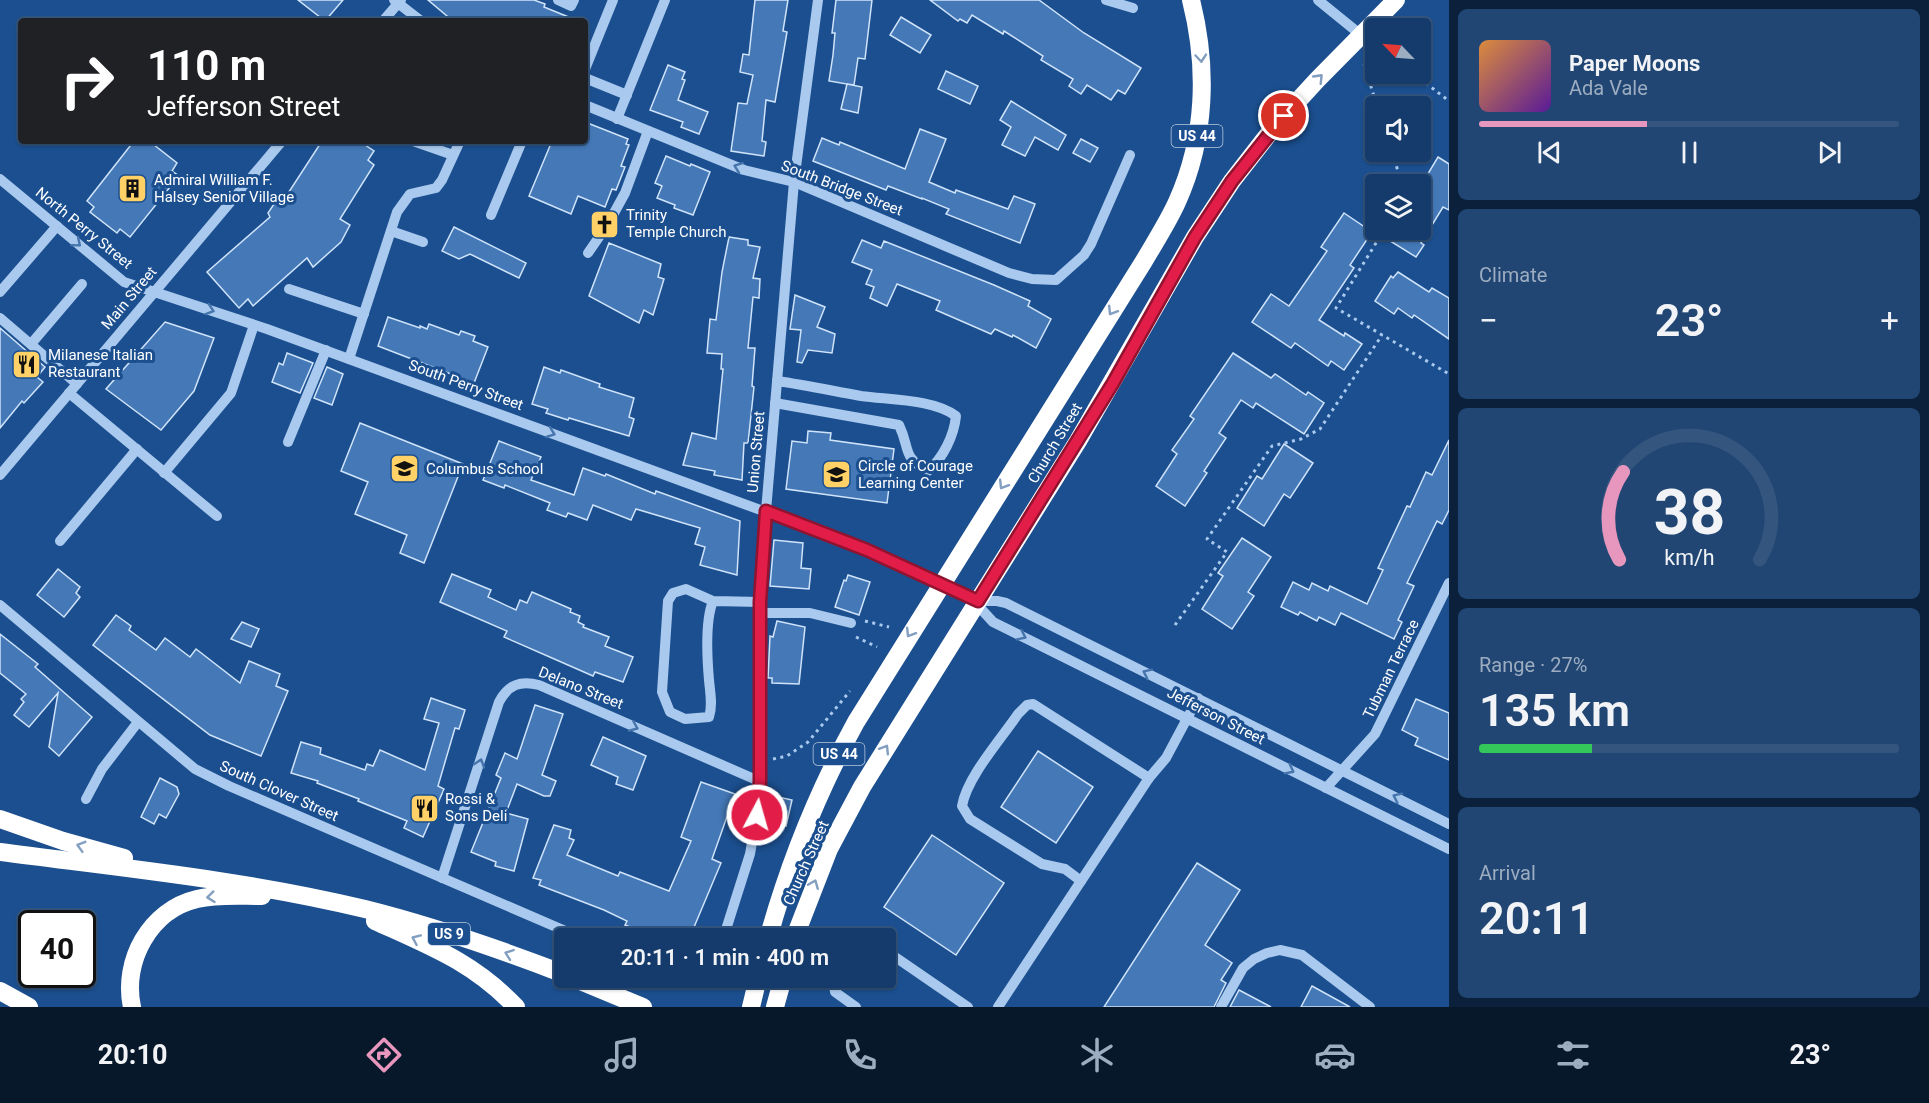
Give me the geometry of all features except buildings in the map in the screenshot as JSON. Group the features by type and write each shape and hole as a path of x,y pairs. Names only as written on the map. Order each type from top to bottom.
{"highway":[{"name":"Church Street","path":"771,928 792,861 828,776 871,695 1144,261 1177,202 1189,170 1202,102 1199,34 1191,0"},
{"name":"Church Street","path":"798,928 817,878 845,818 880,757 1084,432 1213,208 1274,128 1396,0"},
{"path":"0,819 63,841 199,877"},
{"name":"US 9","path":"0,852 199,877 311,897 395,917 554,971"},
{"path":"132,1007 130,978 137,952 151,928 172,910 184,903 212,896 311,897"},
{"path":"331,902 453,957 484,978 516,1007"},
{"path":"597,988 643,1007"},
{"path":"751,1007 756,988"},
{"path":"775,1007 780,988"},
{"path":"0,991 30,1007"}],"street":[{"path":"558,0 571,6 574,0"},
{"path":"588,62 613,0"},
{"path":"618,118 665,0"},
{"name":"Union Street","path":"726,928 750,854 757,815 760,782 760,607 766,511 794,182 818,0"},
{"path":"1106,0 1133,8"},
{"path":"1317,0 1361,35"},
{"path":"385,18 398,1 418,18"},
{"path":"588,79 627,95"},
{"name":"South Bridge Street","path":"588,106 744,170 794,182 1009,273 1032,279 1056,280 1084,255 1130,155"},
{"path":"588,253 608,224 625,193 648,131"},
{"name":"Main Street","path":"0,475 279,144"},
{"path":"422,144 453,155"},
{"path":"349,359 398,212 410,194 436,188 458,144"},
{"path":"491,214 521,144"},
{"name":"North Perry Street","path":"0,179 123,282 154,292"},
{"path":"0,292 57,226"},
{"path":"391,231 423,242"},
{"path":"31,345 82,284"},
{"path":"290,289 364,314"},
{"name":"South Perry Street","path":"154,292 326,350 766,511"},
{"path":"0,318 77,384"},
{"path":"164,472 231,393 254,325"},
{"path":"288,442 326,350"},
{"path":"775,403 899,425 907,441 907,455 916,465 928,471 937,463 955,429 956,416 946,409 932,405 860,396 777,381"},
{"path":"69,393 217,516"},
{"path":"60,541 137,449"},
{"name":"Jefferson Street","path":"766,511 845,541 978,601 1006,603 1449,824"},
{"name":"Tubman Terrace","path":"1326,788 1375,735 1449,584"},
{"path":"713,601 709,611 708,673 711,710 709,717 685,719 670,712 662,692 668,601 673,593 686,589 713,601 854,621"},
{"name":"Jefferson Street","path":"978,601 987,617 993,622 1449,849"},
{"name":"South Clover Street","path":"0,605 180,758 212,778 558,928"},
{"name":"Delano Street","path":"442,878 499,702 508,689 521,682 539,686 760,782"},
{"path":"998,1007 1149,778 1166,758 1198,698"},
{"path":"1082,881 1065,869 1042,864 970,819 962,806 964,794 971,782 1018,714 1027,705 1033,704 1149,778"},
{"path":"86,799 102,769 138,722"},
{"path":"1221,1007 1243,968 1254,959 1280,950 1302,955 1370,1007"},
{"path":"896,957 969,1007"},
{"path":"834,988 835,992 856,1007"}],"path":[{"path":"1364,64 1374,96"},
{"path":"1427,84 1449,101"},
{"path":"1378,240 1336,308 1449,374"},
{"path":"1175,625 1227,552 1207,539 1272,446 1301,439 1320,429 1382,335"},
{"path":"854,621 889,627"},
{"path":"851,635 877,647"},
{"path":"772,759 787,756 808,742 850,691"}],"place":[{"name":"Admiral William F. Halsey Senior Village","path":"133,189"},
{"name":"Trinity Temple Church","path":"605,224"},
{"name":"Milanese Italian Restaurant","path":"27,364"},
{"name":"Columbus School","path":"405,469"},
{"name":"Circle of Courage Learning Center","path":"837,475"},
{"name":"Rossi & Sons Deli","path":"424,808"}],"route":[{"path":"757,815 760,797 760,602 766,511 867,550 978,601 1113,383 1213,208 1284,116"}]}
